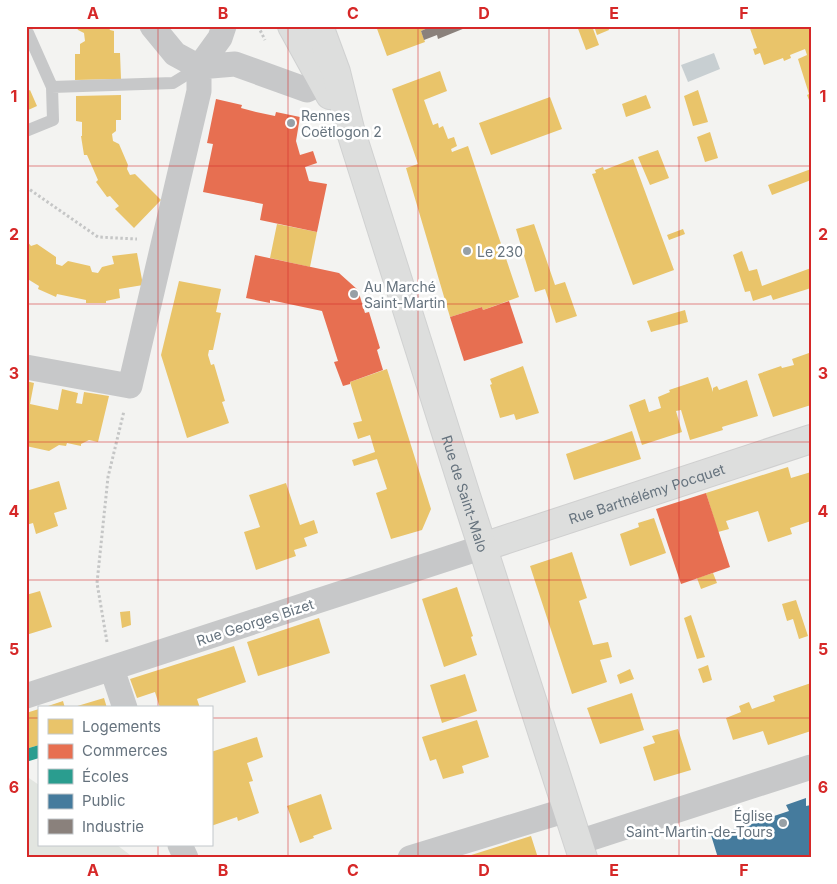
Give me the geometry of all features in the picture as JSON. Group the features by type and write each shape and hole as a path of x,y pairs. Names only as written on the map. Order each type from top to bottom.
{"main road":[{"name":"Rue de Saint-Malo","path":"292,26 329,77"},
{"name":"Rue de Saint-Malo","path":"319,26 329,77 350,129 581,850"},
{"name":"Rue Barthélémy Pocquet","path":"483,547 811,439"}],"street":[{"path":"152,26 175,54 199,66 235,64 307,90 329,77"},
{"path":"26,367 130,386 199,91 199,66 220,38 224,26"},
{"name":"Rue Georges Bizet","path":"26,696 483,547"},
{"path":"112,669 124,706"},
{"path":"581,850 811,767"},
{"path":"410,858 567,810"},
{"path":"180,846 186,858"}],"lane":[{"path":"26,131 53,120 52,87 28,33"},
{"path":"52,87 173,83 199,66"}],"path":[{"path":"26,187 98,237 165,240"},
{"path":"112,669 97,583 108,477 130,386"}],"shaded area":[{"path":"714,53 720,69 688,82 681,65"},
{"path":"26,776 38,784 38,846 118,846 134,858 26,858"}],"building: Logements":[{"path":"76,26 108,26 110,30 114,31 114,53 120,53 121,79 75,80 75,54 80,54 80,44 85,41 84,33 78,30"},
{"path":"376,26 432,26 421,31 425,42 387,56"},
{"path":"577,26 592,26 599,45 586,50"},
{"path":"594,26 608,26 609,30 597,35"},
{"path":"749,26 811,26 811,105 798,59 807,55 805,49 790,55 791,58 784,61 783,58 764,65 760,53 755,55 753,49 757,48"},
{"name":"Le 230","path":"440,71 447,91 424,100 433,125 438,123 439,128 443,126 448,139 454,137 457,146 451,149 452,152 468,146 519,297 483,310 482,307 450,317 406,168 418,164 392,89"},
{"path":"30,90 37,106 26,111 26,92"},
{"path":"698,90 708,122 693,126 684,96"},
{"path":"121,95 121,120 116,120 116,131 112,134 113,141 119,144 130,175 135,174 161,200 134,228 115,209 119,206 110,196 107,197 96,182 98,180 87,155 84,155 81,136 82,122 76,121 76,96"},
{"path":"646,95 651,108 626,117 622,104"},
{"path":"550,97 562,129 491,155 479,123"},
{"path":"710,132 718,158 705,162 697,137"},
{"path":"658,150 669,178 650,185 638,157"},
{"path":"633,159 674,270 633,285 592,174 596,173 595,170 603,167 604,170"},
{"path":"811,169 811,180 772,195 768,185"},
{"path":"277,224 317,232 310,267 270,258"},
{"path":"534,224 555,285 565,282 577,316 556,323 545,289 535,292 516,229"},
{"path":"683,229 685,234 669,240 667,235"},
{"path":"26,240 31,246 37,244 56,257 56,264 62,266 68,261 90,266 92,272 98,273 102,267 114,264 112,256 137,253 143,285 119,289 120,298 106,301 106,303 86,303 86,300 57,294 56,297 38,289 39,286 26,278"},
{"path":"742,251 749,271 757,269 762,286 811,268 811,288 773,300 771,295 753,301 750,291 745,292 733,255"},
{"path":"179,281 221,289 216,312 221,313 213,350 209,350 208,355 211,365 214,364 225,401 222,402 229,423 187,438 161,355"},
{"path":"685,310 688,322 651,332 647,321"},
{"path":"809,353 811,359 811,405 773,417 758,374 781,366 782,368 794,365 792,359"},
{"path":"523,366 539,413 516,420 514,414 500,418 490,379"},
{"path":"387,369 431,509 422,530 391,539 376,493 387,489 377,459 354,466 352,460 375,452 370,435 358,439 353,423 362,421 350,382"},
{"path":"708,377 713,392 713,388 717,386 719,390 747,380 758,416 722,427 723,430 690,440 681,410 676,411 682,432 642,445 629,405 645,399 649,412 661,408 658,397 670,392 669,390"},
{"path":"26,381 34,383 30,404 58,410 62,389 78,393 76,403 82,404 84,392 109,396 98,442 89,440 81,444 81,446 67,443 66,446 59,445 49,451 26,446"},
{"path":"632,431 641,459 574,480 566,454"},
{"path":"788,467 791,478 811,472 811,521 790,528 792,534 768,542 758,511 726,521 729,529 718,532 706,493"},
{"path":"59,481 67,509 54,513 58,526 36,534 33,523 26,525 26,491"},
{"path":"286,483 300,525 314,520 318,533 304,538 307,546 294,550 296,556 256,570 244,532 260,527 249,495"},
{"path":"654,518 666,553 630,566 620,534 639,527 638,523"},
{"path":"572,552 587,598 579,601 593,645 608,642 612,657 600,660 607,682 572,694 530,566"},
{"path":"713,573 717,583 701,589 697,578"},
{"path":"457,587 473,636 471,637 477,655 444,667 422,599"},
{"path":"40,591 52,627 26,635 26,595"},
{"path":"796,600 808,636 799,639 793,619 787,621 782,604"},
{"path":"130,611 131,625 122,628 120,612"},
{"path":"691,615 705,657 697,659 684,618"},
{"path":"319,618 330,653 258,676 247,642"},
{"path":"234,646 246,682 197,699 199,706 159,706 155,692 137,698 130,679"},
{"path":"708,665 712,680 703,683 698,669"},
{"path":"630,669 634,679 620,684 617,675"},
{"path":"465,674 477,711 442,723 430,685"},
{"path":"811,683 811,731 768,745 763,731 733,740 726,718 741,712 739,706 749,702 752,709 775,701 773,696"},
{"path":"632,693 644,730 600,744 587,708"},
{"path":"104,698 106,706 77,706"},
{"path":"63,701 64,706 48,706"},
{"path":"38,709 38,745 29,748 26,740 26,713"},
{"path":"477,720 489,757 462,766 464,773 443,779 436,759 430,761 422,737"},
{"path":"678,729 691,770 654,781 643,747 655,743 652,736"},
{"path":"257,737 263,757 247,763 253,781 249,782 259,813 238,821 237,817 212,826 212,752"},
{"path":"321,794 332,829 300,843 287,806"},
{"path":"531,836 538,858 465,858 465,857"}],"building: Commerces":[{"path":"216,99 242,105 241,108 256,112 275,116 276,112 300,117 296,141 300,155 313,151 317,163 305,167 309,181 327,184 317,232 260,220 263,204 203,192 213,144 207,143"},
{"path":"255,255 339,273 358,290 365,313 369,312 380,348 377,350 383,370 343,386 334,362 338,361 322,311 270,300 270,303 246,298"},
{"path":"509,301 523,343 464,361 450,317 482,307 483,310"},
{"path":"706,493 730,567 681,584 656,509"}],"building: Écoles":[{"path":"26,741 29,748 38,745 38,758 26,762"}],"building: Public":[{"name":"Église Saint-Martin-de-Tours","path":"806,798 806,806 811,805 811,858 718,858 711,835 714,834 715,836 789,811 786,805"}],"building: Industrie":[{"path":"432,26 470,26 438,39 437,35 424,40 421,31"}],"place":[{"name":"Rennes Coëtlogon 2","path":"291,123"},
{"name":"Le 230","path":"467,251"},
{"name":"Au Marché Saint-Martin","path":"354,294"},
{"name":"Église Saint-Martin-de-Tours","path":"783,823"}]}
